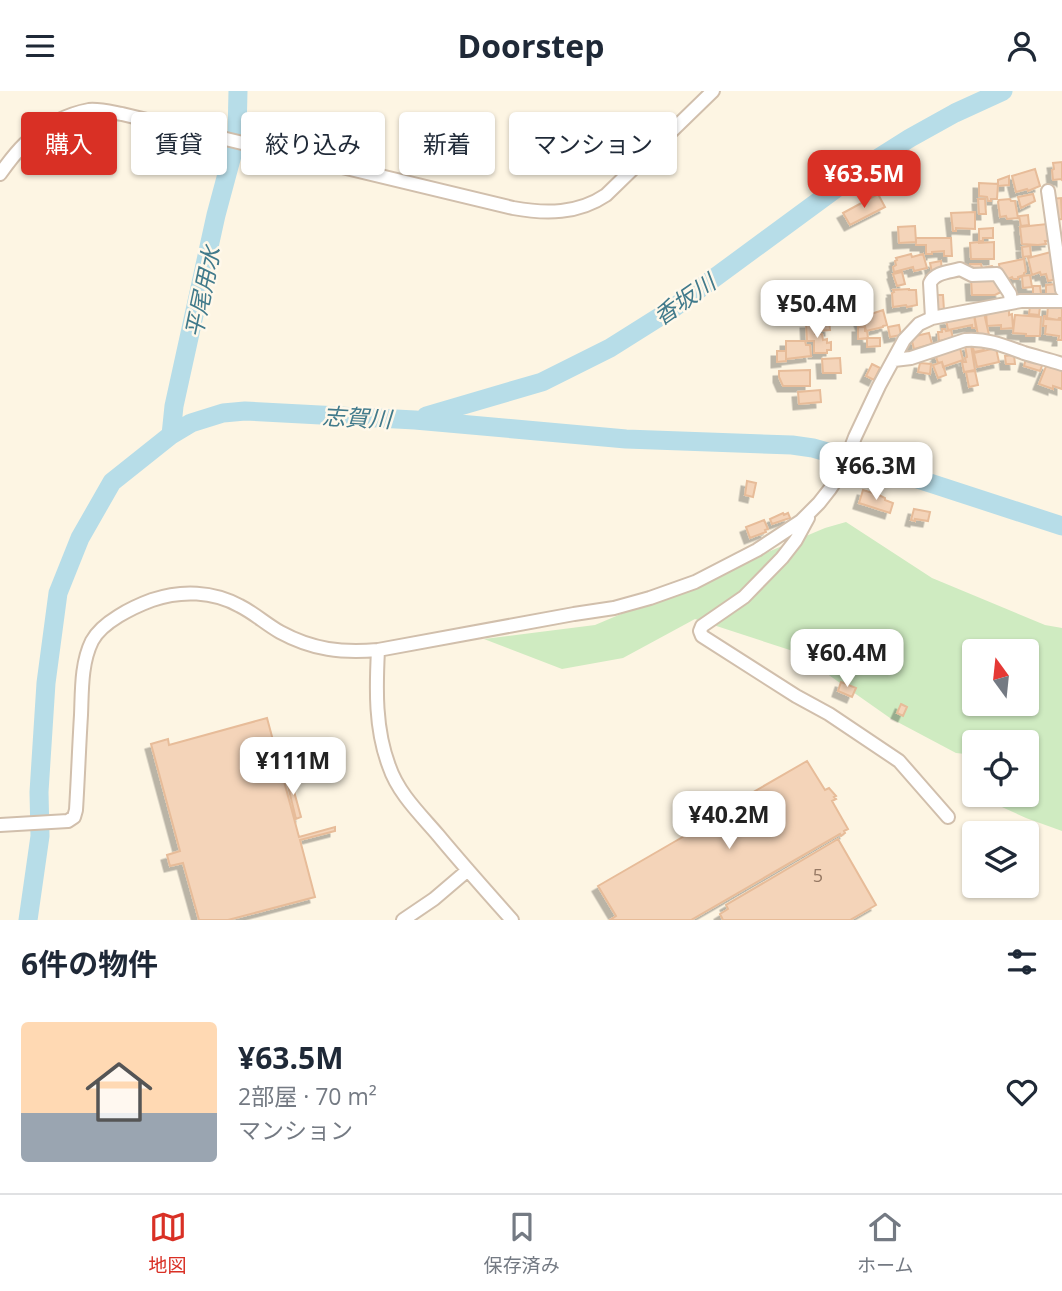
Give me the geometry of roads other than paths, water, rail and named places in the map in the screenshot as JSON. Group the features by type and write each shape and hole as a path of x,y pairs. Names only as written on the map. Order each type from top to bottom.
{"street":[{"path":"0,174 30,137 73,114 96,110 513,208 542,212 568,211 589,205 606,195 713,91"},
{"path":"1048,191 1062,290"},
{"path":"932,318 932,278 960,269 972,275 997,274 1010,294 1011,303"},
{"path":"0,825 72,819 76,810 83,680 92,641 105,626 136,606 181,593 212,596 240,605 279,632 313,646 353,652 378,650 614,608 650,598 717,572 775,539 810,513 842,471 879,386 904,340 925,320 1030,300 1062,301"},
{"path":"894,360 911,358 972,339 1007,345 1062,365"},
{"path":"810,513 796,540 782,558 744,597 702,626 702,636 796,696 829,713 899,761 948,817"},
{"path":"378,650 377,714 380,736 394,779 410,802 512,920"},
{"path":"403,920 434,899 468,870"}],"waterway":[{"name":"平尾用水","path":"237,134 238,91"},
{"name":"香坂川","path":"426,416 542,382 610,348 672,309 872,162 955,113 1003,91"},
{"name":"平尾用水","path":"171,435 174,406 216,215 234,148"},
{"name":"志賀川","path":"28,920 40,836 39,792 46,683 58,593 80,538 112,482 171,435 191,423 223,413 245,411 415,420 626,439 792,445 813,448 887,469 1062,526"}]}
